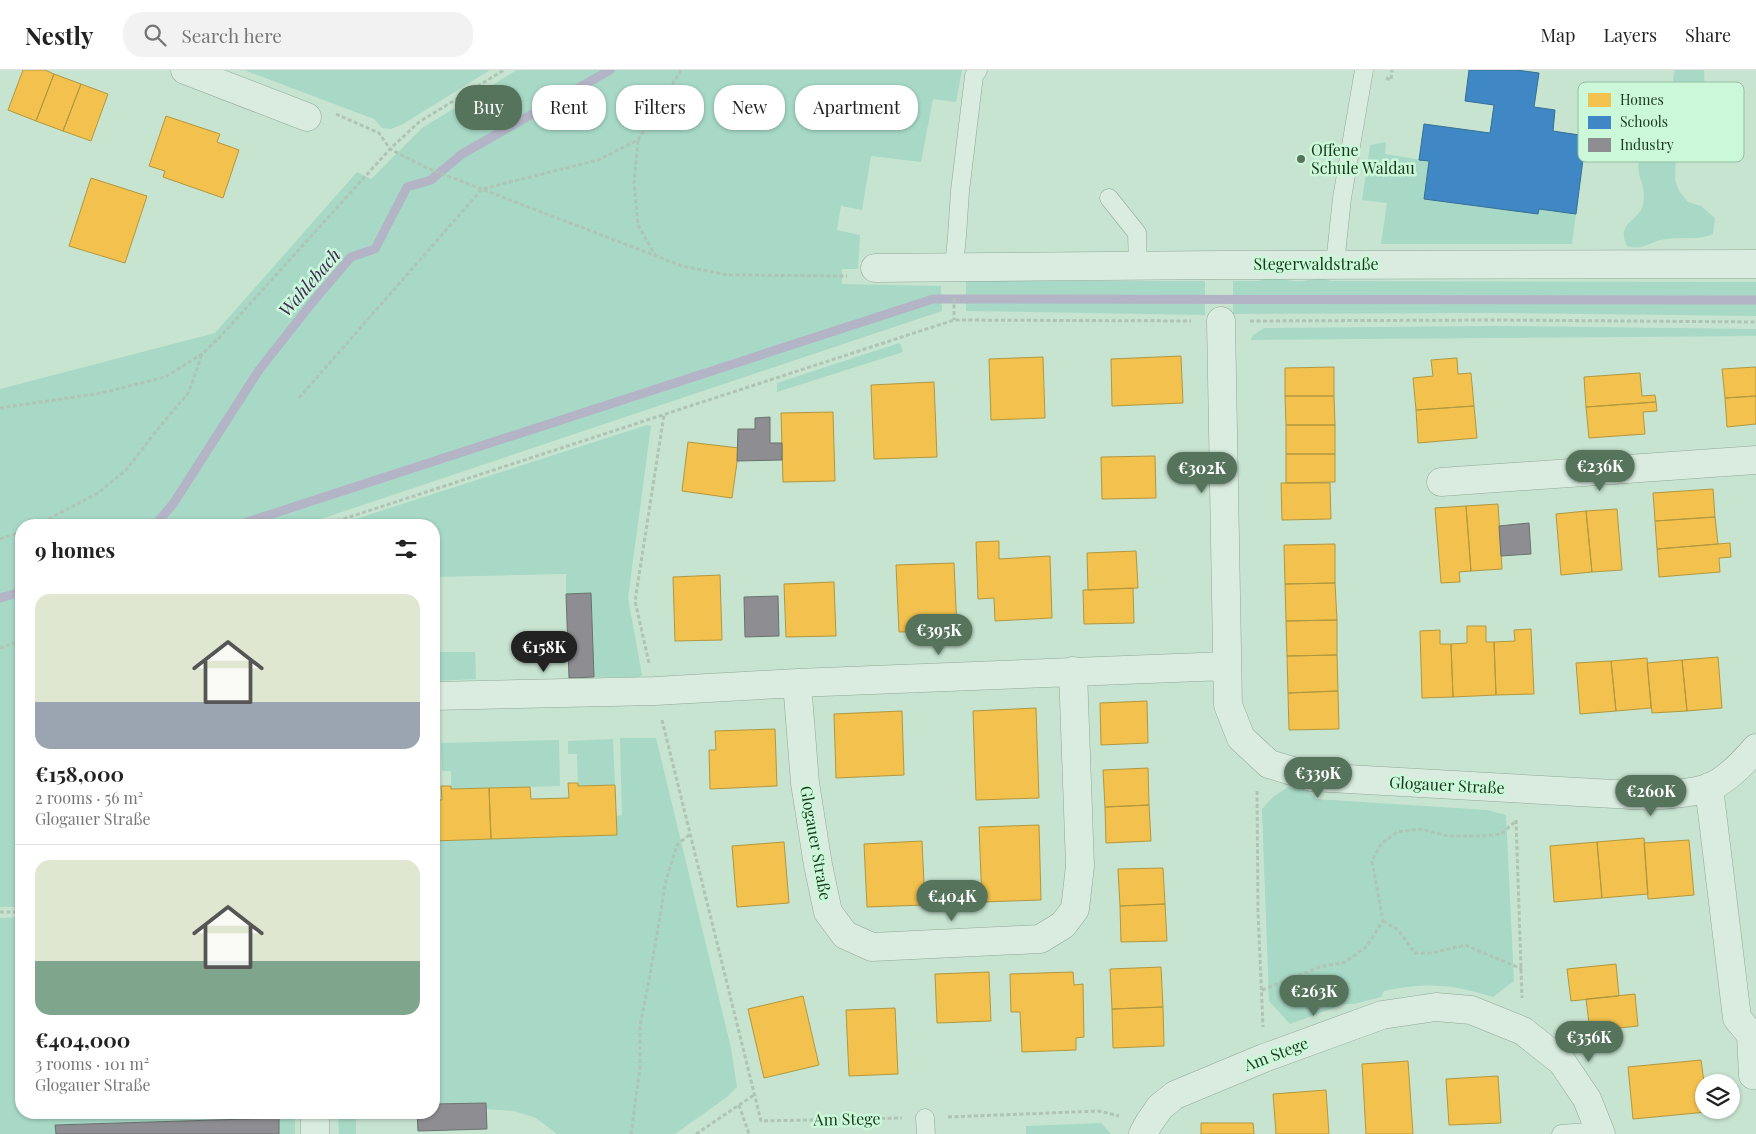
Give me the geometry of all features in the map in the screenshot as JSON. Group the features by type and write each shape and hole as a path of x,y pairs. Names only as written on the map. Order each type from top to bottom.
{"street":[{"path":"185,70 307,117"},
{"name":"Stegerwaldstraße","path":"875,268 1335,264 1756,264"},
{"name":"Glogauer Straße","path":"1221,321 1228,705 1241,738 1269,764 1312,777 1650,796 1687,792 1710,787 1731,773 1756,748"},
{"path":"1441,482 1756,460"},
{"path":"440,696 655,691 797,683 1226,666"},
{"name":"Glogauer Straße","path":"797,683 805,783 818,865 828,912 845,935 872,948 1040,939 1064,925 1075,909 1080,866 1073,671"},
{"path":"1710,787 1737,1018 1751,1035 1752,1075"},
{"name":"Am Stege","path":"1146,1128 1160,1107 1175,1094 1264,1058 1382,1015 1436,1007 1472,1010 1523,1031 1562,1062 1587,1099 1600,1133"},
{"path":"315,1119 315,1134"}],"lane":[{"path":"954,267 958,236 960,191 974,76 978,70"},
{"path":"1335,264 1342,198 1364,70"},
{"path":"1109,198 1137,232 1138,266"},
{"name":"Am Stege","path":"1562,1134 1600,1133"}],"path":[{"path":"0,408 102,393 165,377 202,354 220,337 390,149 419,122 504,70"},
{"path":"656,256 638,225 634,183 638,140 681,70"},
{"path":"1390,80 1392,70"},
{"path":"307,117 336,114 379,133 390,149 428,168 682,266 728,275 860,276 875,268"},
{"path":"300,398 482,188 598,160 638,140"},
{"path":"954,311 954,320"},
{"path":"343,519 954,320 1756,322"},
{"path":"48,519 98,493 127,469 190,392 202,354"},
{"path":"664,415 635,601 655,691 754,1095 696,1134"},
{"path":"0,539 15,534"},
{"path":"0,648 15,643"},
{"path":"1264,1058 1258,912 1256,784 1269,764"},
{"path":"1514,789 1523,1031"},
{"path":"1262,990 1320,967 1345,962 1367,946 1383,920 1372,861 1381,844 1397,832 1420,829 1448,836 1483,836 1501,834 1516,821"},
{"path":"631,1134 640,1068 640,1026 666,880 677,845 690,834"},
{"path":"0,912 15,912"},
{"path":"1383,920 1398,930 1415,953 1432,953 1464,944 1522,969"},
{"name":"Am Stege","path":"754,1095 761,1121 926,1126 1099,1111 1146,1128"},
{"path":"739,1105 749,1134"}],"green space":[{"path":"244,70 490,70 466,85 455,85 455,92 403,124 391,129 382,128 374,119"},
{"path":"517,70 962,70 956,102 933,99 921,162 871,156 862,210 841,206 837,230 860,235 858,269 842,269 842,284 941,286 942,311 321,519 15,519 15,907 0,907 0,389 215,333 357,172 371,179 422,128 455,108 455,130 522,130 522,85 492,85"},
{"path":"1675,70 1704,70 1704,82 1673,82"},
{"path":"1386,142 1385,154 1429,161 1424,199 1538,214 1539,209 1576,214 1572,244 1381,244 1387,203 1362,200 1370,145"},
{"path":"1676,162 1675,180 1679,191 1688,202 1701,206 1715,218 1713,234 1701,237 1661,240 1637,248 1627,246 1624,232 1629,223 1638,215 1643,204 1644,195 1638,170 1639,163"},
{"path":"1269,277 1291,281 1326,279 1331,281 1756,282 1756,316 1496,313 1233,314 1233,281 1259,281"},
{"path":"966,281 1205,281 1205,315 966,311"},
{"path":"1495,326 1756,329 1756,336 1251,340 1252,336 1264,328"},
{"path":"899,343 903,352 777,392 777,383"},
{"path":"647,425 651,426 628,598 642,675 639,677 594,677 591,593 566,594 566,574 440,577 440,519 356,519"},
{"path":"440,652 475,652 476,679 440,681"},
{"path":"620,738 656,738 731,1048 737,1087 727,1097 675,1134 557,1134 536,1118 514,1111 486,1109 486,1103 440,1104 440,841 616,835 616,816 622,815"},
{"path":"613,739 615,785 578,786 577,754 568,754 568,741"},
{"path":"559,740 560,786 451,789 451,771 442,771 441,743"},
{"path":"1288,787 1307,789 1316,799 1487,810 1506,815 1514,981 1493,997 1452,987 1413,986 1399,988 1384,991 1381,997 1354,1004 1344,1004 1290,1024 1269,1001 1262,809 1273,797"},
{"path":"15,917 15,1119 247,1119 56,1125 56,1134 0,1134 0,918"},
{"path":"279,1119 295,1119 295,1134 279,1134"},
{"path":"338,1119 356,1119 356,1134 339,1134"},
{"path":"1101,1123 1111,1134 1026,1134 1026,1126"}],"building: Homes":[{"path":"23,70 45,70 54,74 36,121 8,110"},
{"path":"54,74 81,84 63,131 36,121"},
{"path":"81,84 108,94 91,141 63,131"},
{"path":"166,116 220,134 217,142 239,150 223,198 163,177 165,171 149,166"},
{"path":"91,178 147,196 125,263 69,246"},
{"path":"1181,356 1183,403 1112,406 1111,359"},
{"path":"1043,357 1045,418 991,420 989,359"},
{"path":"1457,358 1458,374 1471,373 1474,406 1416,410 1413,378 1433,376 1431,360"},
{"path":"1334,367 1334,396 1285,396 1285,368"},
{"path":"1756,367 1756,396 1725,398 1722,369"},
{"path":"1640,373 1642,396 1655,395 1656,402 1586,407 1584,377"},
{"path":"934,382 937,457 874,459 871,385"},
{"path":"1285,396 1334,396 1335,425 1286,425"},
{"path":"1756,396 1756,424 1727,427 1725,398"},
{"path":"1656,402 1657,411 1643,412 1645,434 1589,438 1586,407"},
{"path":"1474,406 1477,438 1418,443 1416,410"},
{"path":"833,412 835,481 783,482 781,413"},
{"path":"1286,425 1335,425 1335,454 1286,454"},
{"path":"688,442 739,448 732,498 682,491"},
{"path":"1286,454 1335,454 1335,482 1286,483"},
{"path":"1155,456 1156,498 1102,499 1101,457"},
{"path":"1281,483 1330,483 1331,519 1282,520"},
{"path":"1713,489 1715,517 1655,521 1653,493"},
{"path":"1498,504 1502,569 1471,571 1466,506"},
{"path":"1466,506 1471,571 1459,572 1460,582 1441,583 1435,508"},
{"path":"1617,509 1622,570 1592,572 1586,511"},
{"path":"1586,511 1592,572 1561,575 1556,514"},
{"path":"1715,517 1718,544 1657,549 1655,521"},
{"path":"999,541 999,559 1050,556 1052,618 995,621 994,598 978,599 976,542"},
{"path":"1730,543 1731,557 1719,558 1720,572 1659,577 1657,549"},
{"path":"1335,544 1335,583 1285,584 1284,545"},
{"path":"1136,551 1138,588 1088,590 1087,553"},
{"path":"954,563 957,630 899,632 896,565"},
{"path":"720,575 722,640 675,641 673,577"},
{"path":"834,582 836,636 786,637 784,584"},
{"path":"1335,583 1337,620 1286,621 1285,584"},
{"path":"1133,588 1134,623 1084,624 1083,590"},
{"path":"1337,620 1337,655 1287,656 1286,621"},
{"path":"1467,626 1486,626 1486,642 1494,642 1496,695 1453,697 1451,644 1467,643"},
{"path":"1531,629 1534,694 1496,695 1494,642 1515,641 1514,630"},
{"path":"1440,630 1440,644 1451,644 1453,697 1422,698 1420,631"},
{"path":"1337,655 1338,691 1288,693 1287,656"},
{"path":"1718,657 1722,708 1687,711 1682,660"},
{"path":"1647,658 1651,708 1616,711 1611,661"},
{"path":"1682,660 1687,711 1652,713 1647,663"},
{"path":"1611,661 1616,711 1580,714 1576,663"},
{"path":"1338,691 1339,729 1289,730 1288,693"},
{"path":"1147,701 1148,743 1101,745 1100,703"},
{"path":"1036,708 1039,798 976,800 973,711"},
{"path":"902,711 904,775 836,778 834,714"},
{"path":"775,729 777,786 710,789 709,750 716,750 715,731"},
{"path":"1148,768 1149,805 1105,807 1103,770"},
{"path":"568,783 578,783 578,786 615,785 617,835 491,839 489,788 530,787 531,799 569,798"},
{"path":"441,786 451,786 451,789 489,788 491,839 440,841 440,800 442,800"},
{"path":"1149,805 1151,841 1106,843 1105,807"},
{"path":"1039,825 1041,900 982,902 979,827"},
{"path":"1644,838 1648,894 1602,898 1597,842"},
{"path":"1689,840 1694,895 1648,899 1644,843"},
{"path":"922,841 925,905 867,907 864,844"},
{"path":"784,842 789,903 737,907 732,846"},
{"path":"1597,842 1602,898 1554,902 1550,846"},
{"path":"1163,868 1165,904 1120,906 1118,869"},
{"path":"1165,904 1167,941 1121,942 1120,906"},
{"path":"1616,964 1619,996 1571,1001 1567,969"},
{"path":"1161,967 1163,1007 1112,1009 1110,969"},
{"path":"989,972 991,1021 937,1023 935,974"},
{"path":"1073,972 1074,985 1083,984 1084,1037 1076,1038 1076,1050 1022,1052 1020,1012 1011,1012 1010,974"},
{"path":"1635,994 1638,1026 1590,1031 1586,999"},
{"path":"803,996 819,1065 764,1078 748,1009"},
{"path":"1163,1007 1164,1046 1113,1048 1112,1009"},
{"path":"895,1008 898,1074 849,1076 846,1010"},
{"path":"1701,1060 1703,1074 1695,1074 1695,1113 1633,1119 1628,1067"},
{"path":"1408,1061 1413,1134 1366,1134 1362,1064"},
{"path":"1498,1076 1501,1123 1449,1125 1446,1079"},
{"path":"1326,1090 1329,1134 1276,1134 1273,1094"},
{"path":"1201,1123 1253,1123 1254,1134 1201,1134"}],"building: Schools":[{"path":"1469,70 1516,70 1539,73 1534,107 1555,110 1553,131 1578,135 1578,162 1583,162 1576,214 1539,209 1538,214 1424,199 1429,161 1419,160 1424,124 1490,133 1494,105 1465,101"}],"building: Industry":[{"path":"770,417 770,443 782,443 782,460 737,461 738,429 755,429 755,418"},
{"path":"1529,523 1531,554 1501,556 1499,526"},
{"path":"591,593 594,677 569,678 566,594"},
{"path":"778,596 779,636 745,637 744,597"},
{"path":"486,1103 487,1129 418,1131 417,1119 440,1119 440,1104"},
{"path":"279,1119 279,1134 56,1134 55,1125"}],"waterway":[{"name":"Wahlebach","path":"160,519 173,504 259,370 315,299 351,257 375,249 407,187 431,180 462,154 610,70"},
{"path":"256,519 933,299 1756,300"},
{"name":"Wahlebach","path":"0,598 15,594"}],"place":[{"name":"Offene Schule Waldau","path":"1301,159"}]}
